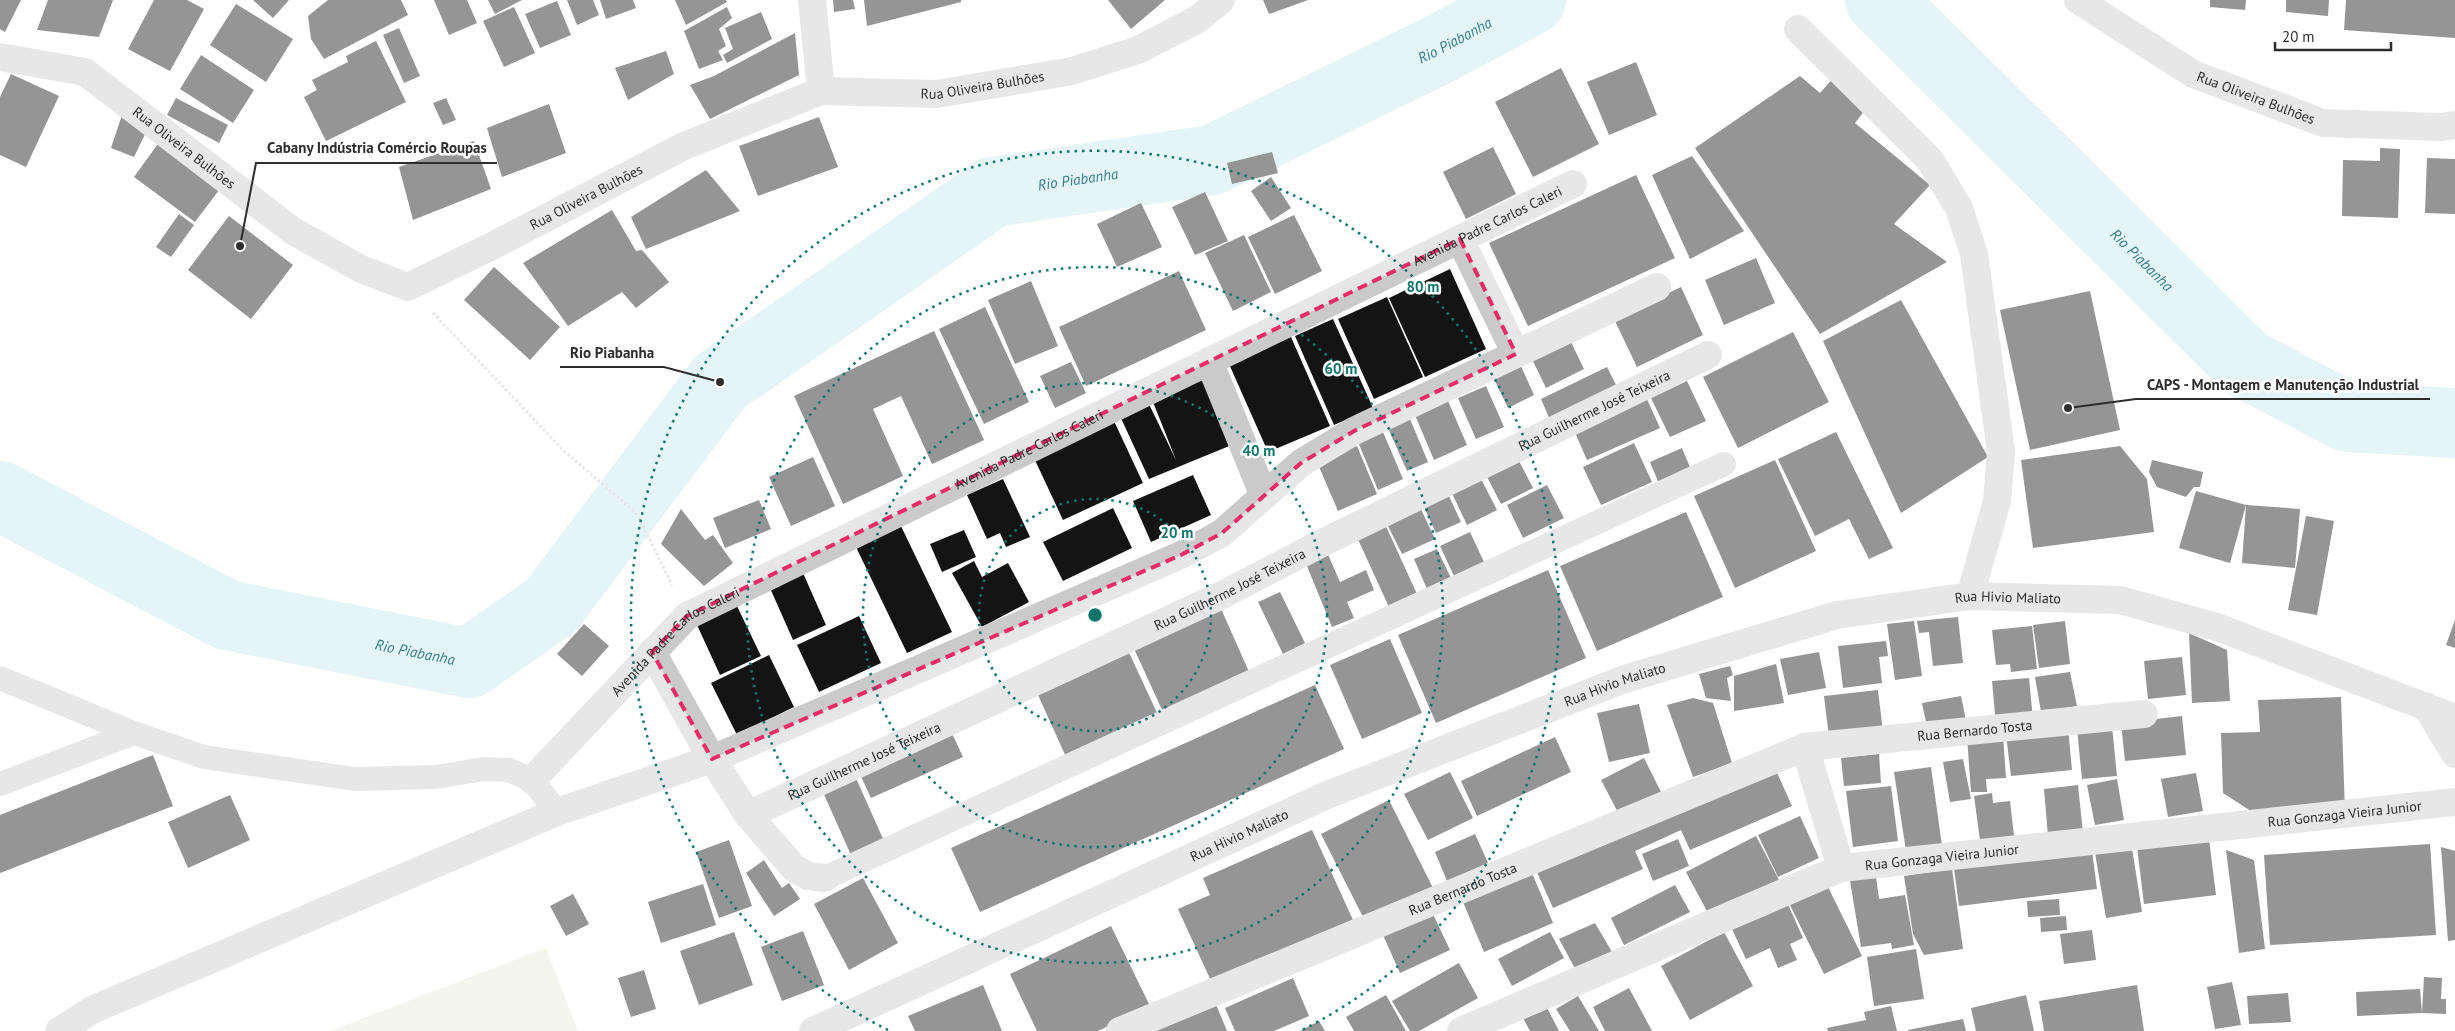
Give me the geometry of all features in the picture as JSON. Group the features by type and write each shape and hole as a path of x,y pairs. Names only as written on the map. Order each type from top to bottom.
{"street":[{"path":"812,0 820,91"},
{"name":"Rua Oliveira Bulhões","path":"0,57 86,72 293,231 361,270 408,287 496,244 684,146 820,91 937,94 1072,71 1138,50 1198,19 1221,0"},
{"name":"Rua Oliveira Bulhões","path":"2078,0 2193,74 2323,123 2441,127 2455,125"},
{"path":"1798,29 1930,160 1959,208 1971,245 2001,452 1997,501 1970,596"},
{"name":"Avenida Padre Carlos Caleri","path":"532,780 687,616 1573,184"},
{"path":"1460,239 1516,354"},
{"path":"59,1031 92,1010 557,812 712,759 1181,555 1222,533 1263,494 1302,463 1354,431 1657,287"},
{"name":"Rua Guilherme José Teixeira","path":"748,815 1222,595 1333,537 1708,355"},
{"path":"1209,362 1263,494"},
{"name":"Rua Hivio Maliato","path":"812,1031 1327,795 1622,680 1838,615 1970,596 2120,600 2217,627 2455,718"},
{"path":"652,652 712,759 748,815 794,868 808,876 825,878"},
{"path":"2426,706 2455,754"},
{"name":"Rua Bernardo Tosta","path":"1120,1031 1805,747 2144,714"},
{"path":"1805,747 1841,868"},
{"name":"Rua Gonzaga Vieira Junior","path":"1461,1031 1841,868 2455,802"}],"lane":[{"path":"825,878 1724,464"},
{"path":"0,678 134,733 204,757 355,779 436,777 484,768 509,770 532,780 557,812"},
{"path":"0,784 134,733"}],"path":[{"path":"408,287 564,451 637,514 687,616"}],"highlighted area":[{"path":"1460,239 1516,354 1354,431 1301,463 1222,533 1181,555 712,759 652,652 687,616"}],"green space":[{"path":"546,948 578,1031 330,1031"}],"building":[{"path":"0,0 21,0 5,32 0,29"},
{"path":"48,0 113,0 99,37 37,30"},
{"path":"154,0 187,0 204,9 170,71 128,49"},
{"path":"253,0 289,0 273,18"},
{"path":"328,0 401,0 408,15 324,59 311,39 308,16"},
{"path":"434,0 467,0 477,23 449,35"},
{"path":"488,0 522,0 495,14"},
{"path":"567,0 593,0 599,15 577,25"},
{"path":"600,0 633,0 636,8 606,19"},
{"path":"675,0 726,0 727,2 686,25"},
{"path":"833,0 853,0 855,9 834,12"},
{"path":"864,0 961,0 961,2 867,26"},
{"path":"1108,0 1165,0 1131,29"},
{"path":"1263,0 1308,0 1269,14"},
{"path":"2210,0 2246,0 2245,10 2210,7"},
{"path":"2286,0 2329,0 2328,16 2286,12"},
{"path":"2346,0 2455,0 2455,38 2344,30"},
{"path":"557,1 571,35 540,48 525,14"},
{"path":"236,4 293,39 266,82 210,45"},
{"path":"514,7 535,53 504,67 483,21"},
{"path":"727,7 732,18 719,29 726,46 718,51 723,60 699,69 684,31"},
{"path":"761,12 772,39 727,63 723,55 733,49 725,28"},
{"path":"399,28 420,76 404,83 383,35"},
{"path":"795,33 799,75 710,119 690,85 714,76"},
{"path":"376,41 406,102 326,141 304,97 317,90 312,80 348,62 346,56"},
{"path":"666,51 674,74 628,100 615,68"},
{"path":"201,55 254,90 233,123 180,89"},
{"path":"1636,62 1657,115 1609,135 1587,82"},
{"path":"1561,68 1599,144 1533,177 1495,102"},
{"path":"11,74 59,96 26,167 0,155 0,97"},
{"path":"1800,76 1820,93 1835,76 1869,105 1855,123 1930,185 1894,224 1947,262 1820,334 1695,148"},
{"path":"176,98 228,125 219,143 167,115"},
{"path":"446,98 456,120 443,125 433,103"},
{"path":"549,104 566,153 502,177 487,128"},
{"path":"124,109 148,128 134,157 111,148"},
{"path":"819,117 838,167 758,196 739,146"},
{"path":"160,141 222,186 195,222 134,177"},
{"path":"474,141 491,189 413,220 399,167"},
{"path":"1493,147 1516,194 1466,219 1443,172"},
{"path":"2380,148 2400,149 2398,218 2342,216 2343,160 2380,161"},
{"path":"1272,152 1278,173 1232,184 1227,163"},
{"path":"1692,156 1744,231 1690,259 1652,175"},
{"path":"2427,158 2455,159 2455,214 2425,213"},
{"path":"706,170 740,211 646,249 631,217"},
{"path":"1636,175 1675,258 1528,326 1489,243"},
{"path":"1271,177 1291,208 1271,221 1251,191"},
{"path":"1205,192 1228,241 1195,255 1172,207"},
{"path":"1141,203 1162,247 1117,267 1097,224"},
{"path":"612,210 636,251 642,250 669,282 636,308 622,292 568,326 523,263"},
{"path":"179,214 194,225 171,257 156,247"},
{"path":"1294,215 1322,271 1275,294 1248,237"},
{"path":"229,216 293,265 251,319 188,270"},
{"path":"1244,235 1271,292 1233,311 1205,253"},
{"path":"1756,258 1775,303 1724,325 1705,280"},
{"path":"494,267 560,327 530,360 464,300"},
{"path":"1450,269 1486,349 1425,377 1389,298"},
{"path":"1179,271 1206,330 1086,386 1059,327"},
{"path":"1031,281 1058,346 1015,364 988,300"},
{"path":"1681,287 1703,335 1637,367 1614,319"},
{"path":"2090,291 2120,430 2030,450 2000,310"},
{"path":"1387,297 1423,377 1374,399 1338,319"},
{"path":"1901,300 1988,457 1901,513 1823,341"},
{"path":"985,307 1029,402 984,424 939,329"},
{"path":"1333,319 1373,408 1334,425 1295,336"},
{"path":"934,331 984,440 932,464 901,396 873,409 903,476 843,504 794,396"},
{"path":"1793,332 1829,402 1738,448 1703,377"},
{"path":"1291,337 1330,426 1268,452 1229,364"},
{"path":"1570,340 1584,369 1546,388 1532,359"},
{"path":"1071,362 1086,393 1055,408 1040,376"},
{"path":"1521,366 1534,395 1508,408 1494,379"},
{"path":"1607,367 1618,389 1551,422 1541,399"},
{"path":"1204,379 1234,444 1149,479 1120,416 1148,402 1176,460 1153,402"},
{"path":"1687,381 1706,421 1670,437 1651,398"},
{"path":"1486,386 1504,427 1476,439 1458,398"},
{"path":"1646,397 1660,428 1587,460 1573,428"},
{"path":"1448,401 1467,445 1434,460 1415,415"},
{"path":"1410,419 1428,462 1407,471 1388,428"},
{"path":"1114,421 1143,483 1063,520 1034,458"},
{"path":"1383,432 1403,479 1378,490 1358,442"},
{"path":"1836,432 1893,548 1869,559 1849,519 1815,536 1778,459"},
{"path":"1634,443 1652,482 1601,505 1583,467"},
{"path":"1357,446 1377,494 1338,511 1317,462"},
{"path":"2120,446 2147,479 2154,532 2033,548 2021,460"},
{"path":"1682,448 1692,472 1660,486 1650,462"},
{"path":"813,457 835,506 791,526 769,477"},
{"path":"1518,459 1533,488 1501,504 1486,475"},
{"path":"1775,460 1816,551 1735,588 1694,496"},
{"path":"2152,460 2203,472 2200,487 2194,487 2186,497 2157,487 2149,472"},
{"path":"1193,475 1211,515 1151,542 1133,501"},
{"path":"1479,475 1497,510 1467,525 1450,489"},
{"path":"1003,479 1030,537 1006,547 1000,533 987,539 967,495"},
{"path":"1547,485 1564,518 1523,538 1507,505"},
{"path":"2196,491 2246,505 2230,563 2179,548"},
{"path":"1448,494 1461,522 1436,533 1423,505"},
{"path":"759,500 771,529 725,548 713,518"},
{"path":"1418,503 1435,539 1402,554 1384,518"},
{"path":"2246,505 2300,509 2295,568 2242,563"},
{"path":"1113,508 1132,548 1063,581 1043,542"},
{"path":"681,509 705,540 713,535 733,563 704,586 661,544"},
{"path":"1686,512 1723,597 1597,651 1560,566"},
{"path":"2306,516 2334,521 2317,615 2288,610"},
{"path":"1384,522 1417,594 1389,607 1356,535"},
{"path":"900,524 952,632 907,653 855,545"},
{"path":"964,530 976,557 942,572 930,544"},
{"path":"1470,532 1484,562 1454,576 1440,546"},
{"path":"1437,549 1451,578 1427,589 1414,559"},
{"path":"1326,550 1340,582 1366,570 1374,590 1347,602 1354,618 1332,627 1304,559"},
{"path":"974,561 982,577 1008,563 1029,602 982,627 952,573"},
{"path":"1548,570 1586,658 1436,723 1398,635"},
{"path":"803,573 826,625 793,640 770,588"},
{"path":"1280,592 1305,643 1283,654 1258,602"},
{"path":"1218,602 1250,674 1163,712 1131,642"},
{"path":"737,606 761,656 720,675 697,625"},
{"path":"859,616 881,663 819,692 797,645"},
{"path":"1958,617 1963,663 1933,666 1929,632 1919,633 1917,621"},
{"path":"2455,620 2455,648 2446,645"},
{"path":"1914,621 1922,676 1895,680 1887,624"},
{"path":"2065,621 2070,664 2039,668 2033,625"},
{"path":"584,624 609,646 582,676 557,654"},
{"path":"2032,626 2037,669 2011,672 2010,664 1996,665 1992,630"},
{"path":"2189,633 2227,650 2230,701 2192,703"},
{"path":"1390,639 1422,713 1362,739 1330,665"},
{"path":"1886,641 1888,656 1879,657 1882,683 1843,688 1838,646"},
{"path":"1125,644 1158,715 1066,757 1034,686"},
{"path":"1819,652 1826,688 1788,695 1780,659"},
{"path":"769,655 794,707 737,735 711,683"},
{"path":"2182,657 2186,695 2148,699 2144,661"},
{"path":"1776,664 1784,703 1734,711 1734,676"},
{"path":"1730,666 1733,675 1727,678 1731,701 1706,698 1699,674"},
{"path":"2070,672 2077,706 2041,712 2035,677"},
{"path":"2029,678 2033,720 1996,724 1992,681"},
{"path":"1315,685 1344,749 980,912 951,848"},
{"path":"1878,690 1883,732 1829,737 1824,696"},
{"path":"1961,696 1967,725 1928,732 1922,703"},
{"path":"2341,697 2345,811 2257,815 2223,793 2221,733 2260,732 2258,700"},
{"path":"1693,698 1713,703 1732,763 1693,777 1667,705"},
{"path":"1639,704 1650,753 1609,762 1597,713"},
{"path":"2182,716 2186,755 2125,761 2121,723"},
{"path":"2112,726 2117,776 2082,779 2077,729"},
{"path":"949,727 963,757 871,798 857,768"},
{"path":"2068,728 2072,770 2011,776 2006,734"},
{"path":"2003,735 2006,778 1986,779 1987,792 1971,792 1967,737"},
{"path":"1555,737 1571,772 1477,816 1461,781"},
{"path":"1879,754 1881,783 1844,786 1841,758"},
{"path":"153,755 173,806 0,873 0,815"},
{"path":"1644,758 1664,798 1622,820 1601,780"},
{"path":"1963,759 1971,799 1950,802 1943,762"},
{"path":"1774,766 1792,806 1690,850 1681,830 1635,851 1643,869 1553,908 1536,870"},
{"path":"1931,767 1942,846 1906,851 1894,772"},
{"path":"1450,772 1473,818 1428,840 1404,794"},
{"path":"2196,773 2203,811 2168,817 2161,779"},
{"path":"855,776 884,841 851,855 822,790"},
{"path":"2117,779 2124,820 2095,825 2087,785"},
{"path":"2078,785 2083,833 2048,836 2044,789"},
{"path":"1891,786 1898,841 1853,847 1846,791"},
{"path":"1992,793 1993,803 2010,801 2014,836 1980,840 1974,796"},
{"path":"230,795 250,840 188,868 168,822"},
{"path":"1389,800 1433,888 1366,923 1321,834"},
{"path":"1800,816 1819,858 1778,877 1758,835"},
{"path":"1312,830 1353,920 1212,983 1178,909 1210,895 1203,878"},
{"path":"1475,834 1488,863 1447,881 1435,852"},
{"path":"1756,836 1779,880 1709,915 1686,872"},
{"path":"1678,839 1689,866 1653,881 1642,854"},
{"path":"2209,839 2216,895 2144,904 2137,847"},
{"path":"729,840 752,906 719,918 696,852"},
{"path":"2430,844 2436,935 2270,945 2264,855"},
{"path":"2441,847 2455,851 2455,940 2448,941"},
{"path":"2132,848 2142,912 2106,918 2095,853"},
{"path":"2226,850 2254,860 2265,949 2239,953"},
{"path":"2092,851 2097,889 1959,906 1954,868"},
{"path":"764,860 782,888 789,883 800,899 774,916 746,873"},
{"path":"1952,869 1963,949 1924,955 1913,934 1904,876"},
{"path":"1532,873 1553,923 1484,952 1463,902"},
{"path":"1876,877 1879,899 1905,895 1914,945 1892,949 1891,943 1861,947 1850,881"},
{"path":"863,878 898,943 849,970 814,904"},
{"path":"703,884 716,925 661,943 648,902"},
{"path":"1675,885 1690,912 1624,945 1611,918"},
{"path":"1828,887 1862,956 1824,974 1790,905"},
{"path":"573,894 589,924 566,936 550,906"},
{"path":"2059,899 2060,915 2028,917 2027,901"},
{"path":"1787,902 1803,938 1790,944 1797,960 1778,968 1770,948 1746,959 1731,927"},
{"path":"1432,912 1450,950 1400,973 1383,935"},
{"path":"2066,916 2067,930 2041,932 2040,918"},
{"path":"1595,923 1612,952 1577,972 1559,939"},
{"path":"1111,926 1150,1006 1098,1031 1037,1031 1010,974"},
{"path":"2092,930 2096,960 2064,964 2060,934"},
{"path":"803,931 824,985 782,1001 761,947"},
{"path":"734,932 753,985 699,1005 680,951"},
{"path":"1550,932 1564,958 1512,986 1498,959"},
{"path":"1724,932 1753,986 1690,1020 1661,966"},
{"path":"1916,949 1924,999 1874,1006 1867,957"},
{"path":"1459,963 1478,998 1419,1031 1410,1031 1392,1001"},
{"path":"644,970 656,1009 631,1017 618,978"},
{"path":"2424,977 2442,978 2441,999 2446,999 2446,1014 2422,1013"},
{"path":"1293,978 1309,1016 1274,1031 1235,1031 1225,1008"},
{"path":"2232,982 2241,1025 2215,1029 2207,987"},
{"path":"983,985 1002,1031 915,1031 908,1016"},
{"path":"2137,985 2144,1031 2044,1031 2039,1001"},
{"path":"1629,988 1652,1031 1605,1031 1593,1007"},
{"path":"2420,989 2422,1013 2357,1016 2356,992"},
{"path":"2288,993 2291,1022 2249,1024 2247,996"},
{"path":"1386,995 1406,1031 1354,1031 1346,1017"},
{"path":"2026,995 2034,1031 1976,1031 1971,1008"},
{"path":"1578,996 1599,1031 1570,1031 1556,1009"},
{"path":"1215,1002 1227,1031 1148,1031"},
{"path":"1544,1002 1559,1031 1530,1031 1521,1014"},
{"path":"1891,1006 1897,1031 1828,1031 1827,1028 1866,1020 1864,1012"},
{"path":"1963,1019 1966,1031 1908,1031 1908,1030"},
{"path":"1319,1021 1325,1031 1300,1031"}],"waterway":[{"name":"Rio Piabanha","path":"0,496 227,615 469,663 551,606 720,382 993,192 1212,160 1436,51 1531,0"},
{"name":"Rio Piabanha","path":"1880,0 2246,364 2348,417 2455,423"}],"place":[{"name":"Cabany Indústria Comércio Roupas","path":"240,246"},
{"name":"Rio Piabanha","path":"720,382"},
{"name":"CAPS - Montagem e Manutenção Industrial","path":"2068,408"}]}
